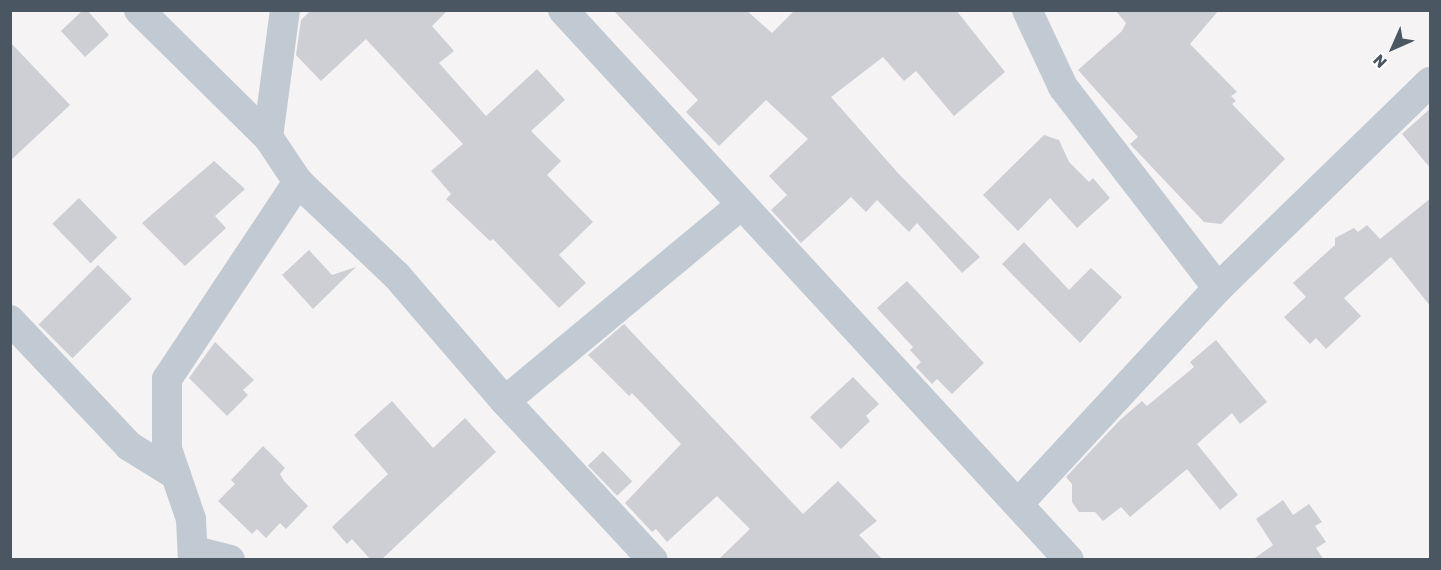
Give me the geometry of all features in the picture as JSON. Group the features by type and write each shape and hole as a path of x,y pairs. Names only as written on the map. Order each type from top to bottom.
{"street":[{"path":"139,10 268,137 298,182 397,276 505,401 653,560"},
{"path":"268,137 285,10"},
{"path":"563,10 740,206 1069,560"},
{"path":"1027,10 1063,87 1218,288"},
{"path":"1018,504 1218,288 1431,82"},
{"path":"230,560 194,555 191,519 176,475 164,425 166,379 298,182"},
{"path":"505,401 740,206"},
{"path":"10,320 129,446 176,475"}],"building":[{"path":"83,10 87,10 109,35 85,57 61,31"},
{"path":"311,10 448,10 432,26 454,51 439,63 486,116 537,69 565,100 531,131 561,161 547,175 593,222 559,255 586,283 559,308 493,239 490,241 446,199 451,194 431,171 463,144 366,39 321,81 296,55 301,20"},
{"path":"613,10 746,10 772,33 795,10 956,10 1005,72 954,116 916,71 904,81 883,57 831,97 897,172 980,257 962,273 917,223 909,232 877,200 866,212 851,197 801,243 771,210 787,195 769,176 808,139 766,100 719,146 686,112 698,100"},
{"path":"1115,10 1219,10 1190,44 1237,92 1231,96 1236,101 1232,104 1285,159 1221,224 1204,222 1130,144 1138,137 1078,70 1122,31 1126,23"},
{"path":"10,42 70,105 10,161"},
{"path":"1431,108 1431,169 1402,134"},
{"path":"1044,135 1059,140 1069,162 1089,182 1093,178 1110,198 1077,228 1050,198 1018,231 983,195"},
{"path":"214,161 245,189 215,216 226,228 185,266 142,223"},
{"path":"79,198 117,238 91,263 52,224"},
{"path":"1431,198 1431,307 1391,257 1344,298 1361,316 1326,349 1316,338 1310,344 1284,317 1306,297 1293,283 1335,245 1335,238 1354,228 1358,232 1367,225 1380,239"},
{"path":"1024,242 1069,290 1091,268 1122,297 1080,343 1002,264"},
{"path":"309,250 332,275 356,267 313,309 282,275"},
{"path":"98,265 132,299 73,358 39,324"},
{"path":"907,281 984,363 952,394 937,379 932,384 916,367 921,362 910,350 913,347 877,308"},
{"path":"624,324 803,514 838,481 877,521 859,535 883,560 718,560 750,529 717,496 667,542 656,529 652,532 625,503 681,444 632,393 629,396 588,355"},
{"path":"1216,340 1267,402 1240,424 1232,413 1197,444 1238,495 1220,510 1187,469 1130,517 1121,507 1103,521 1095,512 1079,512 1072,502 1072,484 1066,477 1120,420 1142,401 1147,406 1194,367 1190,362"},
{"path":"215,342 254,380 243,390 248,395 227,416 189,378"},
{"path":"853,377 879,404 866,416 870,421 841,449 810,417"},
{"path":"392,401 433,448 465,418 496,452 381,560 371,560 352,539 347,544 332,527 388,474 354,435"},
{"path":"263,446 285,468 280,474 284,481 308,506 286,529 280,523 266,538 257,529 252,534 218,501 235,484 231,480"},
{"path":"603,451 632,481 617,496 588,466"},
{"path":"1283,500 1293,515 1309,504 1322,522 1315,526 1326,542 1316,548 1324,560 1252,560 1273,545 1256,519"}]}
